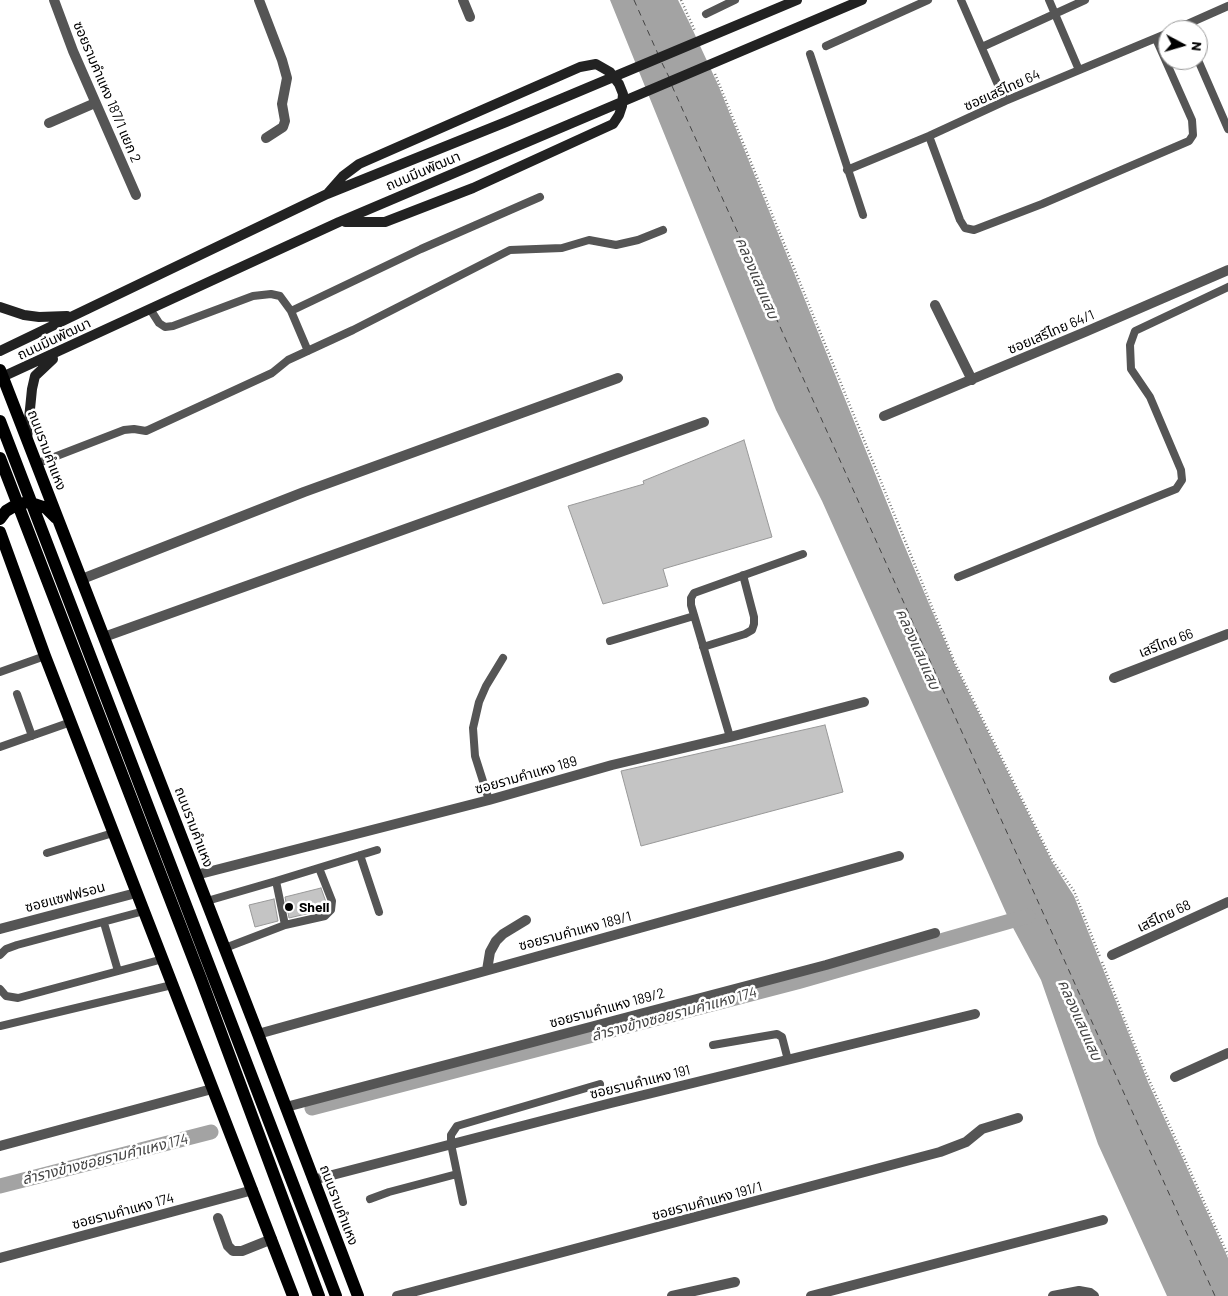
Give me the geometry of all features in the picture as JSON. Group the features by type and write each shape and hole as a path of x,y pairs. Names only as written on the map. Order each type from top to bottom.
{"main road":[{"name":"ถนนรามคำแหง","path":"1,375 207,901 358,1296"},
{"path":"0,421 336,1296"},
{"path":"0,458 201,979 319,1296"},
{"path":"57,519 46,508 28,502 16,505 6,511 0,520 2,543 293,1296"}],"street":[{"name":"ซอยรามคำแหง 187/1 แยก 2","path":"54,0 73,52 136,195"},
{"path":"259,0 287,78 282,104 285,121 283,126 266,138"},
{"path":"463,0 470,17"},
{"name":"ถนนมีนพัฒนา","path":"0,351 326,194 506,122 797,0"},
{"name":"ถนนมีนพัฒนา","path":"1,375 65,349 339,222 862,0"},
{"path":"326,194 343,176 359,164 580,67 596,64 610,72 619,84 623,94 622,106 613,124 473,188 385,222 339,222"},
{"path":"49,123 95,104"},
{"name":"ซอยเสรีไทย 64/1","path":"884,416 1228,270"},
{"path":"935,305 972,380"},
{"path":"0,307 24,316 72,316"},
{"path":"27,440 35,376 65,349"},
{"path":"82,579 304,492 618,378"},
{"path":"104,637 704,422"},
{"name":"เสรีไทย 66","path":"1114,678 1228,634"},
{"name":"ซอยรามคำแหง 189","path":"196,875 489,800 612,765 864,702"},
{"name":"ซอยรามคำแหง 189/1","path":"258,1034 898,856"},
{"name":"ซอยแซฟฟรอน","path":"0,929 136,892"},
{"name":"เสรีไทย 68","path":"1112,955 1228,902"},
{"path":"486,970 490,952 496,941 503,934 526,920"},
{"name":"ซอยรามคำแหง 189/2","path":"286,1107 826,965 935,933"},
{"name":"ซอยรามคำแหง 191","path":"314,1180 451,1144 975,1014"},
{"path":"1175,1077 1228,1053"},
{"path":"0,1146 212,1089"},
{"name":"ซอยรามคำแหง 191/1","path":"397,1296 940,1152 966,1142 982,1129 1018,1118"},
{"name":"ซอยรามคำแหง 174","path":"0,1258 253,1190"},
{"path":"218,1218 228,1246 233,1251 242,1252 272,1239"},
{"path":"811,1296 1103,1220"},
{"path":"672,1296 735,1282"},
{"path":"1054,1296 1079,1291 1090,1293 1094,1296"}],"lane":[{"path":"706,14 735,0"},
{"path":"826,46 928,0"},
{"path":"961,0 1005,101"},
{"path":"1049,0 1079,70"},
{"path":"982,46 1086,0"},
{"path":"1199,20 1228,6"},
{"path":"929,136 960,220 965,228 974,230 1042,204 1189,141 1193,135 1192,120 1156,38"},
{"name":"ซอยเสรีไทย 64","path":"847,170 1156,38"},
{"path":"810,54 863,215"},
{"path":"1203,70 1225,111 1228,129"},
{"path":"291,311 421,248 540,197"},
{"path":"36,464 124,430 146,431 272,373 288,360 510,250 562,248 589,240 616,245 638,240 663,230"},
{"path":"958,577 1176,489 1182,480 1181,470 1150,397 1131,369 1130,345 1135,331 1228,287"},
{"path":"150,309 159,323 165,327 173,326 253,296 272,294 280,296 291,311 308,351"},
{"path":"730,737 694,616 691,605 692,598 694,593 803,554"},
{"path":"703,647 752,630 754,617 743,575"},
{"path":"610,641 694,616"},
{"path":"0,672 45,656"},
{"path":"489,800 475,756 474,728 479,702 486,686 503,658"},
{"path":"17,694 32,736"},
{"path":"0,747 71,722"},
{"path":"47,853 113,833"},
{"path":"207,901 377,850"},
{"path":"360,856 378,912"},
{"path":"225,948 285,926 325,916 331,910 332,901 319,868"},
{"path":"276,881 285,926"},
{"path":"0,955 6,949 17,945 144,911"},
{"path":"104,923 118,971"},
{"path":"0,989 6,996 18,998 163,959"},
{"path":"0,1026 172,985"},
{"path":"713,1045 777,1034 782,1037 788,1060"},
{"path":"463,1202 451,1144 451,1135 457,1126 600,1084"},
{"path":"370,1199 457,1174"}],"path":[{"path":"681,0 697,34"},
{"path":"713,69 954,661 1052,860 1074,891 1145,1071 1228,1255"}],"water":[{"name":"คลองแสนแสบ","path":"610,0 678,0 690,24 719,87 902,540 955,665 1052,862 1074,896 1148,1082 1228,1258 1228,1296 1167,1296 1098,1144 1041,980 1011,924 822,501 776,410"}],"building":[{"path":"744,440 772,537 663,569 668,586 603,604 568,506 644,484 643,481"},
{"path":"825,725 843,792 641,846 621,771"},
{"path":"321,888 326,902 326,907 323,910 289,918 285,897"},
{"path":"274,899 278,921 255,927 249,905"}],"waterway":[{"name":"ลำรางข้างซอยรามคำแหง 174","path":"312,1108 797,982 1028,916"},
{"name":"ลำรางข้างซอยรามคำแหง 174","path":"0,1186 211,1132"}],"ferry route":[{"path":"634,0 658,54"},
{"path":"662,63 669,77"},
{"path":"672,86 1215,1296"}],"place":[{"name":"Shell","path":"289,907"}]}
